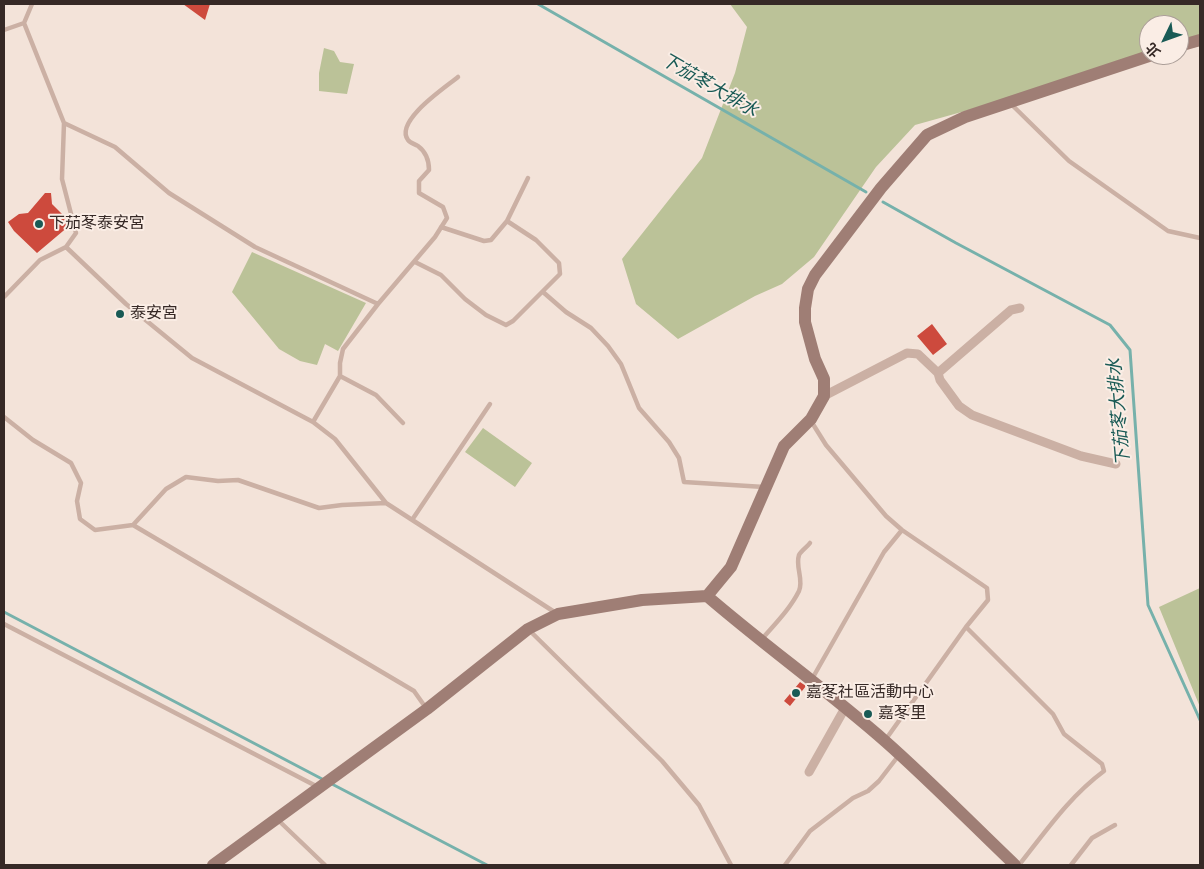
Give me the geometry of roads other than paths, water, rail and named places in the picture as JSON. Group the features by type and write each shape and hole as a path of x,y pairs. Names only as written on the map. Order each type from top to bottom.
{"street":[{"path":"706,596 731,567 784,446 811,419 824,396 824,379 805,322 804,308 808,289 815,275 881,188 927,135 965,117 1010,104 1139,59"},
{"path":"938,373 1011,310 1020,308"},
{"path":"824,396 907,353 918,354 938,373 940,380 960,406 972,415 1081,456 1116,464"},
{"path":"213,865 427,709 528,629 558,614 642,600 706,596 760,642 811,680 885,741 1015,865"},
{"path":"809,772 845,708"}],"lane":[{"path":"4,298 40,260 66,247 76,233 62,179 64,122 24,23 32,4"},
{"path":"4,30 24,23"},
{"path":"312,422 340,376 343,348 415,262 447,218 443,207 419,193 419,181 429,170 429,159 420,148 408,140 406,133 409,121 426,102 458,77"},
{"path":"1010,104 1069,161 1168,231 1200,238"},
{"path":"64,122 115,147 169,193 256,247 378,304"},
{"path":"441,227 484,241 491,240 507,221 528,178"},
{"path":"415,262 441,275 465,299 486,315 506,325 513,321 544,292 560,274 559,263 536,240 507,221"},
{"path":"66,247 126,304 192,358 312,422 335,439 386,503 558,614"},
{"path":"544,292 566,312 591,328 622,364 639,408 669,442 679,458 684,482 767,487"},
{"path":"340,376 376,395 403,423"},
{"path":"412,520 490,404"},
{"path":"4,417 33,440 71,463 81,483 77,501 80,519 95,530 133,524 166,489 186,477 218,481 238,480 319,508 386,503"},
{"path":"811,419 826,446 869,498 902,530 987,588 988,600 966,627 885,741"},
{"path":"133,524 414,691 427,709"},
{"path":"811,680 884,552 902,530"},
{"path":"760,642 784,614 799,590 801,579 798,564 799,554 810,544"},
{"path":"4,624 320,788"},
{"path":"966,627 1053,714 1064,734 1102,764 1104,771 1084,786 1064,807 1019,865"},
{"path":"528,629 662,761 699,805 731,865"},
{"path":"785,865 810,831 853,798 868,791 899,754"},
{"path":"277,819 325,865"},
{"path":"1072,865 1092,838 1115,825"}],"waterway":[{"name":"下茄苳大排水","path":"538,4 866,192"},
{"name":"下茄苳大排水","path":"883,202 1110,325 1130,350 1148,605 1200,720"},
{"path":"4,612 324,780"},
{"path":"330,783 487,865"}],"place":[{"name":"下茄苳泰安宮","path":"39,224"},
{"name":"泰安宮","path":"120,314"},
{"name":"嘉苳社區活動中心","path":"796,693"},
{"name":"嘉苳里","path":"868,714"}]}
